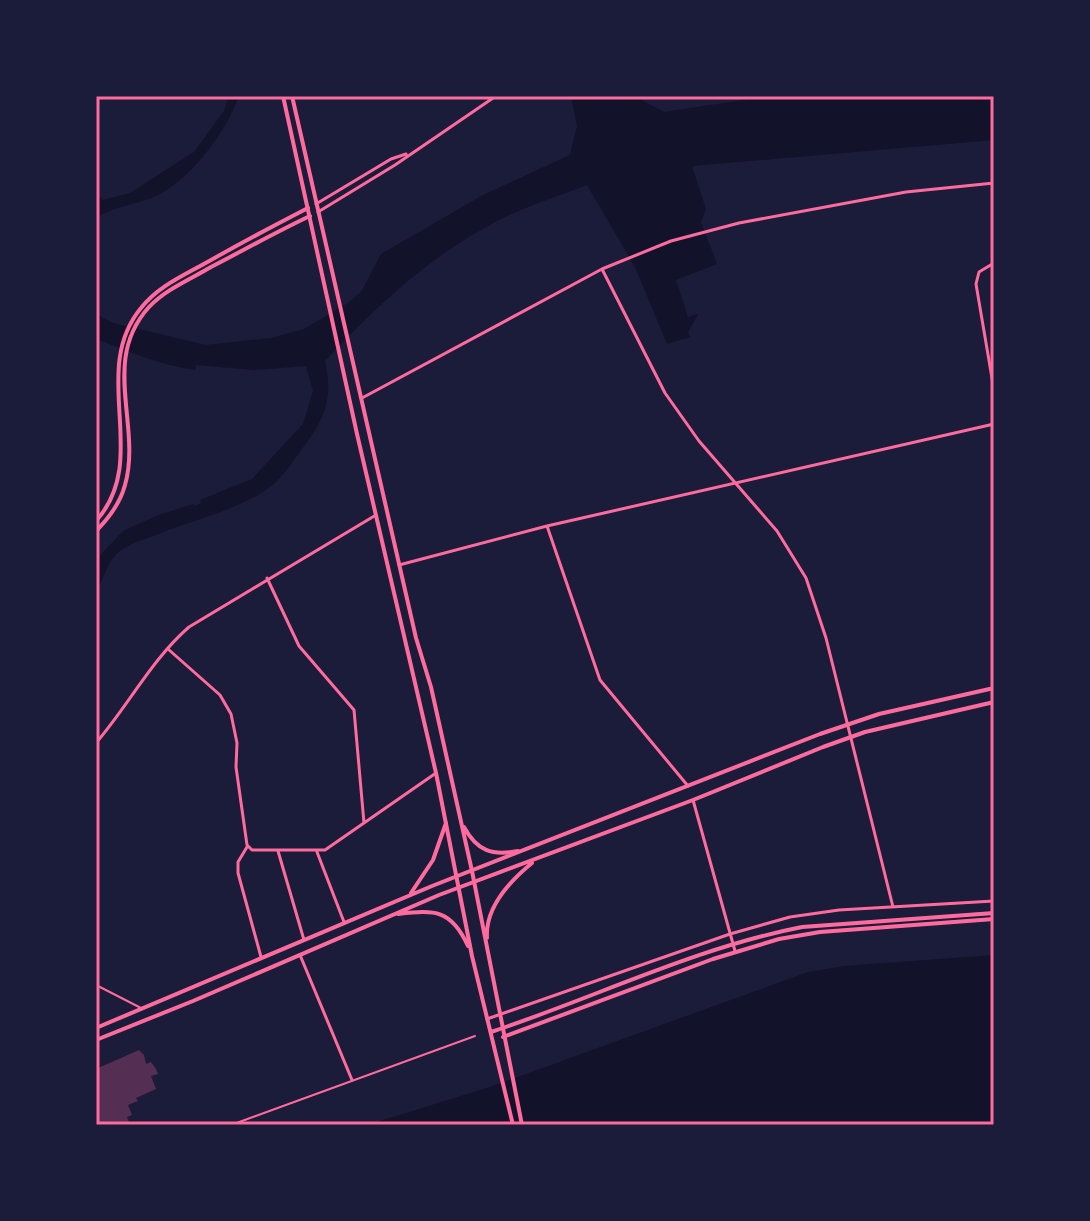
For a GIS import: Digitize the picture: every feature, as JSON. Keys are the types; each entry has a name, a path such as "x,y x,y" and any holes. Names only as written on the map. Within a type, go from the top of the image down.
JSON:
{"main road":[{"path":"283,96 447,821 472,956 513,1125"},
{"path":"292,96 416,638 431,687 472,871 522,1125"},
{"path":"96,521 112,497 121,464 116,377 119,353 135,315 147,300 169,283 316,204"},
{"path":"96,531 116,506 127,474 123,378 126,356 141,318 156,300 180,284 318,212"},
{"path":"96,1028 402,898 847,724 994,688"},
{"path":"96,1040 459,887 851,737 994,702"},
{"path":"460,820 473,842 486,851 501,854 533,848"},
{"path":"402,898 417,886 427,872 447,821"},
{"path":"488,953 487,930 499,899 510,883 536,860"},
{"path":"390,915 441,914 457,926 472,956"},
{"path":"491,1032 733,944 802,927 994,916"},
{"path":"503,1037 735,952 779,939 820,932 994,916"}],"street":[{"path":"318,212 395,165 496,96"},
{"path":"316,204 391,159 410,153"},
{"path":"362,398 602,269 671,241 739,223 906,192 994,183"},
{"path":"994,263 979,272 976,284 994,390"},
{"path":"602,269 665,393 699,441 777,531 806,578 817,605 893,907"},
{"path":"399,565 547,526 994,424"},
{"path":"96,743 182,633 202,617 376,515"},
{"path":"547,526 600,680 689,787"},
{"path":"267,578 299,646 354,710 364,824"},
{"path":"168,649 220,695 231,714 247,847 238,862 238,873 261,959"},
{"path":"247,847 256,851 317,852 328,848 436,773"},
{"path":"693,800 735,952"},
{"path":"278,851 304,940"},
{"path":"317,852 344,922"},
{"path":"487,1020 730,934 805,914 994,901"},
{"path":"300,955 352,1080"},
{"path":"96,985 141,1008"},
{"path":"231,1125 475,1036"}],"shaded area":[{"path":"229,96 239,96 225,124 206,153 182,178 156,196 96,217 96,198 101,197 102,200 130,193 194,152 224,111"},
{"path":"571,96 634,96 664,112 770,96 994,96 994,140 692,166 706,209 701,222 717,264 676,280 688,317 698,314 688,332 690,337 667,344 635,267 587,185 501,219 452,248 407,282 325,361 328,396 322,416 304,446 275,482 239,505 121,550 112,559 96,591 96,560 123,531 156,516 193,504 195,506 201,503 200,500 252,479 303,424 313,391 306,366 254,370 196,365 195,370 144,357 96,339 96,314 113,323 206,345 271,338 304,329 361,292 381,254 483,195 570,155 577,126"},
{"path":"994,955 994,1125 367,1125 490,1087 808,972 844,966"}],"building":[{"path":"139,1050 146,1064 151,1062 156,1069 158,1074 151,1076 156,1089 128,1105 132,1115 127,1117 130,1125 96,1125 96,1069"}]}
